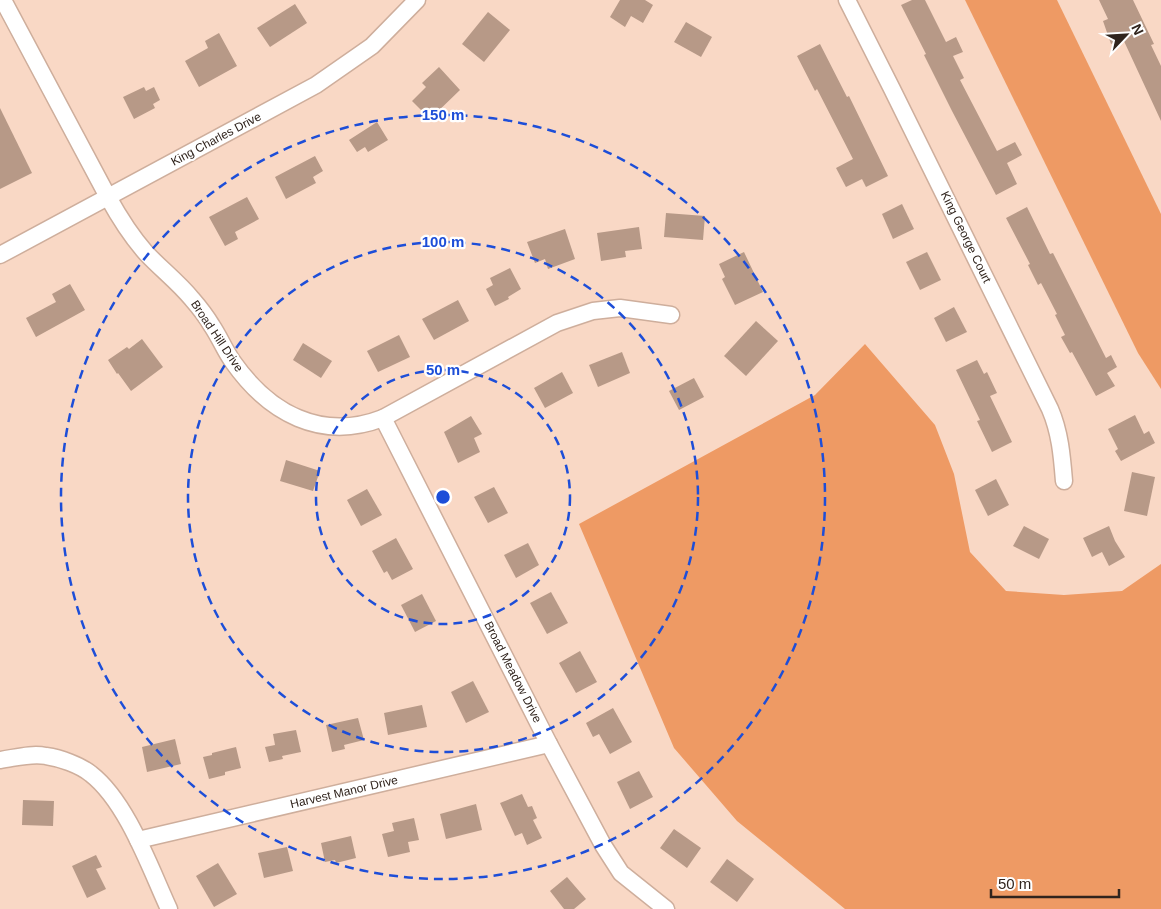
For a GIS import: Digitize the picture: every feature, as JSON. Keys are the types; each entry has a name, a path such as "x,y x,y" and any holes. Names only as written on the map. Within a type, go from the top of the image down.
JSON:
{"street":[{"name":"Broad Hill Drive","path":"3,0 123,223 146,253 184,288 212,326 232,361 251,385 291,415 314,424 339,428 369,423 383,418 557,323 593,311 620,308 671,315"},
{"name":"King Charles Drive","path":"0,254 316,85 372,46 417,0"},
{"name":"King George Court","path":"847,0 1050,409 1059,435 1064,481"},
{"name":"Broad Meadow Drive","path":"383,418 549,744 603,845 622,873 666,909"},
{"name":"Harvest Manor Drive","path":"138,840 549,744"},
{"path":"0,760 25,756 45,756 79,766 92,774 114,798 138,840 169,909"}],"shaded area":[{"path":"965,0 1057,0 1161,214 1161,389 1138,353"},
{"path":"865,344 935,425 954,474 970,552 1006,591 1064,595 1122,591 1161,564 1161,909 845,909 737,821 674,748 579,524 815,395"}],"building":[{"path":"620,0 645,0 653,5 643,23 631,16 625,27 610,17"},
{"path":"912,0 925,0 946,42 956,37 963,52 953,56 964,78 960,80 997,151 1015,142 1022,155 1007,163 1017,184 996,195 924,55 926,54 901,5"},
{"path":"1099,0 1133,0 1154,44 1151,45 1161,66 1161,121 1123,39 1111,44 1103,21 1108,19"},
{"path":"295,4 307,23 270,47 257,28"},
{"path":"488,12 510,30 484,62 462,44"},
{"path":"686,22 712,37 701,57 674,42"},
{"path":"219,33 237,66 199,87 185,61 208,48 205,41"},
{"path":"820,44 847,97 849,96 888,176 866,187 862,179 846,187 836,168 853,159 817,89 815,91 797,56"},
{"path":"439,67 460,90 430,119 412,101 426,87 422,83"},
{"path":"144,87 146,91 154,87 160,100 153,104 155,108 134,119 123,97"},
{"path":"0,108 32,173 0,189"},
{"path":"377,122 388,140 368,152 365,147 357,152 349,140"},
{"path":"315,156 323,171 313,177 316,183 286,199 275,177"},
{"path":"247,197 259,219 235,232 238,239 225,246 209,217"},
{"path":"902,204 914,229 893,239 882,214"},
{"path":"1027,207 1050,254 1053,253 1106,358 1111,355 1117,367 1107,373 1115,386 1096,396 1072,352 1070,353 1061,337 1065,335 1055,315 1057,314 1041,283 1038,285 1028,265 1030,264 1006,218"},
{"path":"666,213 705,216 703,240 664,237"},
{"path":"639,227 642,249 625,251 626,257 601,261 597,233"},
{"path":"565,229 575,259 548,269 545,259 535,263 527,242"},
{"path":"744,252 763,292 735,305 722,279 725,277 719,264"},
{"path":"927,252 941,280 920,290 906,262"},
{"path":"510,268 521,289 508,297 509,299 495,306 486,289 493,285 490,278"},
{"path":"70,284 85,310 36,337 26,318 56,302 52,294"},
{"path":"458,300 469,321 434,340 422,319"},
{"path":"954,307 967,332 946,342 934,318"},
{"path":"756,321 778,341 746,376 724,356"},
{"path":"399,335 410,357 378,372 367,351"},
{"path":"142,339 163,367 131,391 108,360 127,347 129,349"},
{"path":"303,343 332,361 321,378 293,360"},
{"path":"622,352 630,373 598,387 589,365"},
{"path":"977,360 984,374 987,372 997,393 990,396 1012,442 992,452 977,421 980,420 956,370"},
{"path":"562,372 573,393 545,408 534,388"},
{"path":"694,378 704,397 679,410 669,391"},
{"path":"1135,415 1144,434 1149,431 1155,443 1121,461 1115,451 1118,449 1108,429"},
{"path":"471,416 482,434 474,438 480,452 458,463 444,432"},
{"path":"286,460 320,471 313,491 280,481"},
{"path":"1132,472 1155,477 1147,516 1124,511"},
{"path":"996,479 1009,505 988,516 975,490"},
{"path":"494,487 508,513 488,523 474,497"},
{"path":"367,489 382,515 361,526 347,500"},
{"path":"1024,526 1049,539 1039,559 1013,546"},
{"path":"1109,526 1115,541 1125,557 1109,566 1102,552 1092,557 1083,538"},
{"path":"396,538 413,569 392,580 387,571 384,573 372,551"},
{"path":"528,543 539,565 516,578 504,555"},
{"path":"551,592 568,623 547,634 530,603"},
{"path":"422,594 436,621 415,632 401,605"},
{"path":"580,651 597,682 576,693 559,663"},
{"path":"473,681 489,712 466,723 451,692"},
{"path":"422,705 427,727 388,735 384,713"},
{"path":"613,708 632,742 610,754 599,734 593,737 586,723"},
{"path":"358,718 364,740 344,745 345,749 332,752 326,725"},
{"path":"296,730 301,752 282,756 283,759 269,762 265,747 275,745 273,734"},
{"path":"175,739 181,764 147,772 142,747"},
{"path":"236,747 241,768 209,779 203,757"},
{"path":"639,771 653,797 630,809 617,782"},
{"path":"522,794 528,807 532,806 537,818 533,820 542,838 527,845 522,833 515,836 500,803"},
{"path":"23,800 54,801 53,826 22,825"},
{"path":"476,804 482,830 446,839 440,814"},
{"path":"414,818 419,840 408,842 410,852 388,857 382,834 394,831 392,823"},
{"path":"674,829 701,848 687,868 660,848"},
{"path":"351,836 356,858 336,863 335,860 325,862 321,843"},
{"path":"287,847 293,871 264,878 258,853"},
{"path":"96,855 102,867 96,869 106,889 87,898 72,866"},
{"path":"727,859 754,879 737,902 710,882"},
{"path":"218,863 237,894 214,907 196,876"},
{"path":"567,877 586,899 574,909 564,909 550,891"}]}
